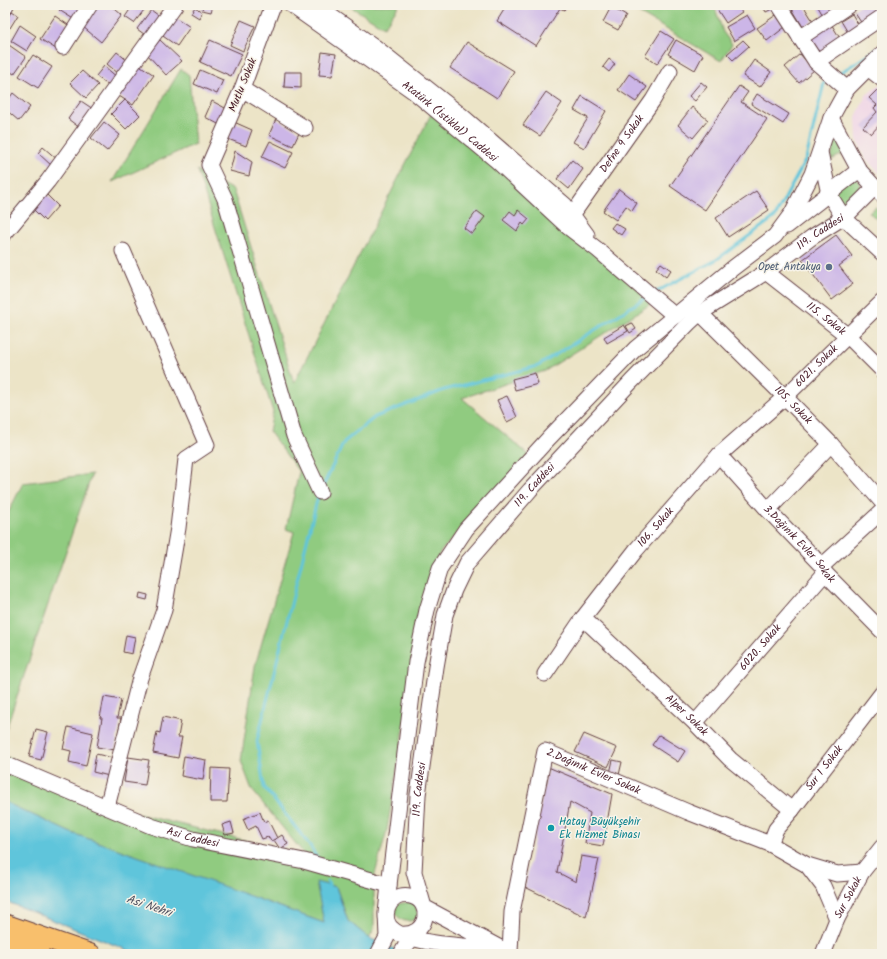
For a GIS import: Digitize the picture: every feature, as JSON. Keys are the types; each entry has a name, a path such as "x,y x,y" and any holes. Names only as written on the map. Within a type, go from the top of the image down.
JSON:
{"main road":[{"path":"5,924 91,954"},
{"path":"5,941 40,954"}],"street":[{"path":"63,47 90,5"},
{"path":"5,233 48,181 175,5"},
{"name":"Mutlu Sokak","path":"273,5 242,89 209,165 225,199 294,436 320,492"},
{"name":"Atatürk (İstiklal) Caddesi","path":"291,5 413,91 497,161 568,227 598,250 675,316"},
{"name":"Atatürk (İstiklal) Caddesi","path":"315,5 375,47 462,116 565,205 598,250"},
{"path":"779,5 800,38 821,66 843,86"},
{"path":"800,38 849,5"},
{"path":"821,66 882,17"},
{"name":"119. Caddesi","path":"776,236 792,213 812,174 843,86 868,68 882,54"},
{"path":"868,68 882,79"},
{"name":"Defne 9 Sokak","path":"572,215 653,100 670,71"},
{"path":"242,89 305,128"},
{"path":"831,118 859,170 879,191"},
{"path":"820,151 829,194 843,217 882,254"},
{"name":"119. Caddesi","path":"401,942 386,913 416,662 427,610 440,568 466,529 549,438 636,348 733,268 859,170"},
{"name":"119. Caddesi","path":"424,907 414,872 418,795 445,614 454,590 467,563 630,382 700,313 766,272 812,237 847,215 879,191"},
{"path":"107,807 140,678 164,610 178,528 186,459 207,445 123,251"},
{"name":"115. Sokak","path":"766,272 848,336 882,370"},
{"name":"6021. Sokak","path":"785,397 882,302"},
{"name":"105. Sokak","path":"700,313 831,444 882,502"},
{"name":"106. Sokak","path":"545,674 583,618 636,550 719,455 785,397"},
{"path":"768,510 831,444"},
{"name":"3.Dağınık Evler Sokak","path":"719,455 768,510 882,632"},
{"name":"6020. Sokak","path":"695,723 824,569 882,511"},
{"name":"Alper Sokak","path":"583,618 695,723 730,759 792,810"},
{"name":"Sur 1 Sokak","path":"770,844 776,829 882,694"},
{"name":"2.Dağınık Evler Sokak","path":"511,952 512,912 545,751 688,812 770,844 807,865 837,874 862,872"},
{"name":"Asi Caddesi","path":"5,764 151,826 193,839 304,861 389,885"},
{"name":"Sur Sokak","path":"823,954 837,919 862,872 882,847"},
{"name":"2.Dağınık Evler Sokak","path":"807,865 823,886 837,919"},
{"path":"378,954 401,942 422,926 425,920 424,907 415,897 402,895 396,897 387,907 386,913"},
{"path":"424,907 511,952"},
{"path":"401,942 435,942 511,952"}],"shaded area":[{"path":"882,83 882,176 864,157 857,139 856,117 866,95"}],"green space":[{"path":"348,5 399,5 384,27"},
{"path":"625,5 714,5 723,32 732,44 721,61"},
{"path":"181,69 189,75 195,144 112,182"},
{"path":"434,108 654,302 545,371 462,398 529,455 441,551 430,572 387,830 374,878 374,929 369,938 348,921 336,887 317,883 324,923 69,832 5,802 5,756 130,812 305,855 252,790 241,761 255,666 294,532 286,529 299,472 269,431 273,412 197,170 233,190 294,383"},
{"path":"836,133 849,155 841,155 831,160"},
{"path":"842,172 850,173 858,180 860,192 850,203 839,203 832,177"},
{"path":"876,207 882,213 882,225 869,212"},
{"path":"92,474 5,732 5,519 23,483"},
{"path":"415,901 418,916 414,919 410,921 402,920 396,914 397,904"},
{"path":"424,946 490,954 415,954"}],"water":[{"name":"Asi Nehri","path":"5,802 69,832 324,923 316,882 336,887 348,921 369,938 406,954 137,954 5,901"}],"building":[{"path":"62,5 84,5 75,20 59,10"},
{"path":"99,5 110,5 122,15 101,42 82,26"},
{"path":"133,5 147,6 134,23 125,17"},
{"path":"203,5 213,5 211,12 202,10"},
{"path":"507,5 567,5 564,10 560,8 536,46 497,21"},
{"path":"738,5 742,12 726,23 715,6"},
{"path":"762,5 772,5 774,8 766,12"},
{"path":"794,5 803,5 813,21 803,27 791,7"},
{"path":"817,5 831,5 835,13 825,19"},
{"path":"861,5 875,5 882,15 864,27 853,10"},
{"path":"195,7 202,12 199,18 191,13"},
{"path":"611,7 626,16 618,30 603,22"},
{"path":"151,10 162,18 148,37 137,29"},
{"path":"12,11 18,15 10,28 5,25 5,21"},
{"path":"852,14 861,29 850,36 841,21"},
{"path":"172,15 190,27 177,46 160,34"},
{"path":"747,15 755,28 734,41 726,27"},
{"path":"776,15 785,27 767,41 757,28"},
{"path":"55,16 71,27 56,49 40,39"},
{"path":"241,20 255,26 243,51 230,45"},
{"path":"830,22 841,40 819,54 808,35"},
{"path":"20,25 36,36 27,51 11,41"},
{"path":"661,31 674,39 657,64 645,56"},
{"path":"160,40 182,61 166,75 147,54"},
{"path":"210,40 242,54 231,76 200,62"},
{"path":"676,40 703,55 695,70 668,54"},
{"path":"743,40 749,46 733,60 727,54"},
{"path":"467,42 514,71 497,98 450,68"},
{"path":"6,43 26,57 14,74 5,68"},
{"path":"117,52 129,62 119,74 107,64"},
{"path":"322,52 336,54 332,76 319,75"},
{"path":"800,54 814,70 799,83 785,67"},
{"path":"33,55 52,67 38,88 19,76"},
{"path":"609,59 615,64 609,72 603,67"},
{"path":"754,60 771,72 760,87 743,76"},
{"path":"138,64 154,75 133,105 116,94"},
{"path":"104,66 118,78 110,87 96,76"},
{"path":"200,70 223,80 217,94 194,84"},
{"path":"82,71 98,85 86,98 70,83"},
{"path":"285,72 301,72 301,88 284,87"},
{"path":"629,74 647,87 636,102 618,90"},
{"path":"701,82 707,87 695,101 689,96"},
{"path":"739,86 748,92 741,102 767,119 705,210 670,186"},
{"path":"880,87 882,89 882,122 871,134 863,127 877,112 874,108 877,105 869,98"},
{"path":"546,92 562,103 540,136 523,125"},
{"path":"13,93 30,107 19,121 5,109 5,104"},
{"path":"757,94 789,114 783,124 751,104"},
{"path":"582,96 606,111 584,148 573,142 588,118 574,110"},
{"path":"125,100 140,115 126,129 111,114"},
{"path":"81,101 93,109 80,128 68,119"},
{"path":"212,101 227,109 220,125 205,117"},
{"path":"692,107 708,120 693,138 678,125"},
{"path":"276,119 300,131 293,146 269,135"},
{"path":"104,122 120,135 107,151 91,138"},
{"path":"234,122 252,130 246,146 228,139"},
{"path":"270,141 293,152 285,168 262,157"},
{"path":"43,147 58,160 52,166 38,153"},
{"path":"235,151 252,162 249,176 230,171"},
{"path":"572,160 583,169 569,189 557,179"},
{"path":"619,189 637,203 632,211 626,206 616,220 603,211"},
{"path":"756,191 769,210 728,237 716,218"},
{"path":"45,193 58,206 45,221 32,208"},
{"path":"518,210 529,219 524,225 522,223 517,231 503,220 510,211 515,215"},
{"path":"477,211 485,217 472,234 464,228"},
{"path":"615,223 625,229 621,235 611,228"},
{"path":"836,235 852,256 839,266 853,284 832,300 802,260"},
{"path":"661,263 671,270 666,277 656,269"},
{"path":"632,323 636,329 630,333 626,326"},
{"path":"624,325 628,331 607,343 604,337"},
{"path":"535,373 538,384 515,390 512,379"},
{"path":"507,396 517,417 507,422 497,400"},
{"path":"140,593 148,595 147,600 139,598"},
{"path":"126,635 135,637 132,654 123,652"},
{"path":"104,697 121,700 117,718 121,718 115,750 97,747"},
{"path":"163,717 181,721 178,737 182,737 178,758 153,753 157,732 160,733"},
{"path":"68,727 93,733 86,766 69,762 71,751 63,749"},
{"path":"36,729 48,732 41,760 29,757"},
{"path":"584,734 617,748 608,767 575,752"},
{"path":"659,735 685,751 678,762 652,745"},
{"path":"96,754 118,759 113,777 93,772"},
{"path":"184,756 206,760 203,780 181,776"},
{"path":"128,757 149,760 145,785 124,782"},
{"path":"613,760 622,762 619,775 610,773"},
{"name":"Hatay Büyükşehir Ek Hizmet Binası","path":"548,767 612,794 603,846 585,843 590,813 570,802 557,872 576,882 581,856 599,859 586,917 525,887"},
{"path":"211,768 229,769 227,802 210,802"},
{"path":"260,812 264,822 268,820 277,838 271,841 268,837 262,839 256,826 248,830 243,819"},
{"path":"231,822 234,833 225,835 222,825"},
{"path":"282,835 288,844 280,849 274,840"}],"waterway":[{"path":"838,74 882,46"},
{"path":"656,292 716,260 775,217 806,159 824,83 830,79"},
{"path":"323,486 344,442 375,417 444,390 538,366 645,298"},
{"path":"317,859 311,847 264,787 257,741 318,496"},
{"path":"327,881 329,885"}],"place":[{"name":"Opet Antakya","path":"829,267"},
{"name":"Hatay Büyükşehir Ek Hizmet Binası","path":"551,828"}]}
